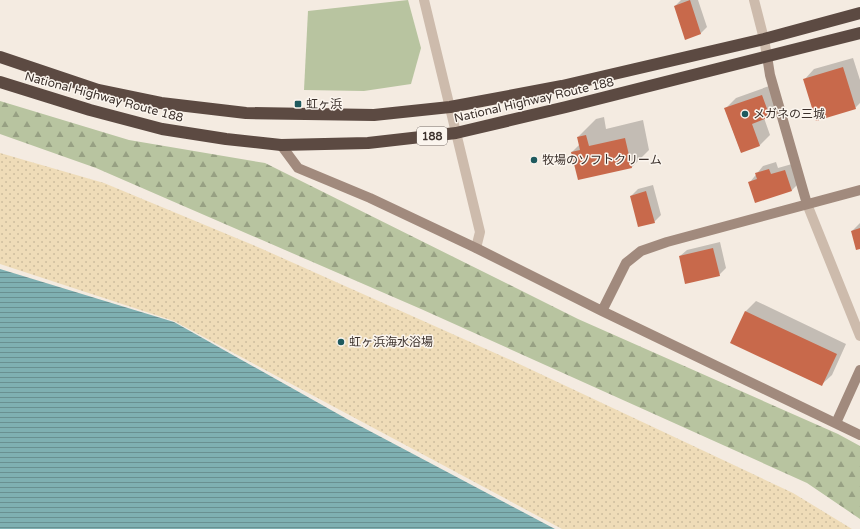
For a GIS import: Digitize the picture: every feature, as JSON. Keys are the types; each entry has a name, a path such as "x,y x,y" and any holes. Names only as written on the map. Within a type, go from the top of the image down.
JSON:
{"highway":[{"name":"National Highway Route 188","path":"0,57 98,90 161,103 246,113 374,115 450,107 562,86 764,39 860,13"},
{"name":"National Highway Route 188","path":"0,82 83,108 162,129 226,140 281,145 368,143 456,133 860,33"}],"street":[{"path":"424,0 480,232 476,248"},
{"path":"754,0 764,39 770,75 807,204 860,336"},
{"path":"281,145 298,168 370,198 476,248 602,311 860,435"},
{"path":"602,311 626,263 641,251 667,242 860,190"},
{"path":"836,423 860,370"}],"green space":[{"path":"408,0 421,48 411,84 364,91 304,90 308,11"},
{"path":"0,101 129,140 265,163 578,319 838,434 860,446 860,519 807,483 421,309 96,168 0,134"}],"sand":[{"name":"虹ヶ浜海水浴場","path":"0,153 104,183 260,248 515,362 793,493 852,529 562,529 174,321 0,264"}],"water":[{"path":"0,269 174,322 347,419 555,529 0,529"}],"building":[{"path":"690,0 701,34 685,40 674,6"},
{"path":"843,67 856,109 816,121 803,79"},
{"path":"762,95 770,117 752,124 760,146 741,153 724,108"},
{"path":"586,135 589,146 625,138 632,168 578,180 571,152 580,150 577,137"},
{"path":"769,169 771,174 785,170 792,191 755,203 748,182 757,179 755,173"},
{"path":"646,191 655,223 638,227 630,196"},
{"path":"860,228 860,249 856,250 851,231"},
{"path":"713,248 720,276 685,284 679,256"},
{"path":"745,311 837,354 822,386 730,343"}],"place":[{"name":"虹ヶ浜","path":"298,104"},
{"name":"メガネの三城","path":"745,114"},
{"name":"牧場のソフトクリーム","path":"534,160"},
{"name":"虹ヶ浜海水浴場","path":"341,342"}]}
